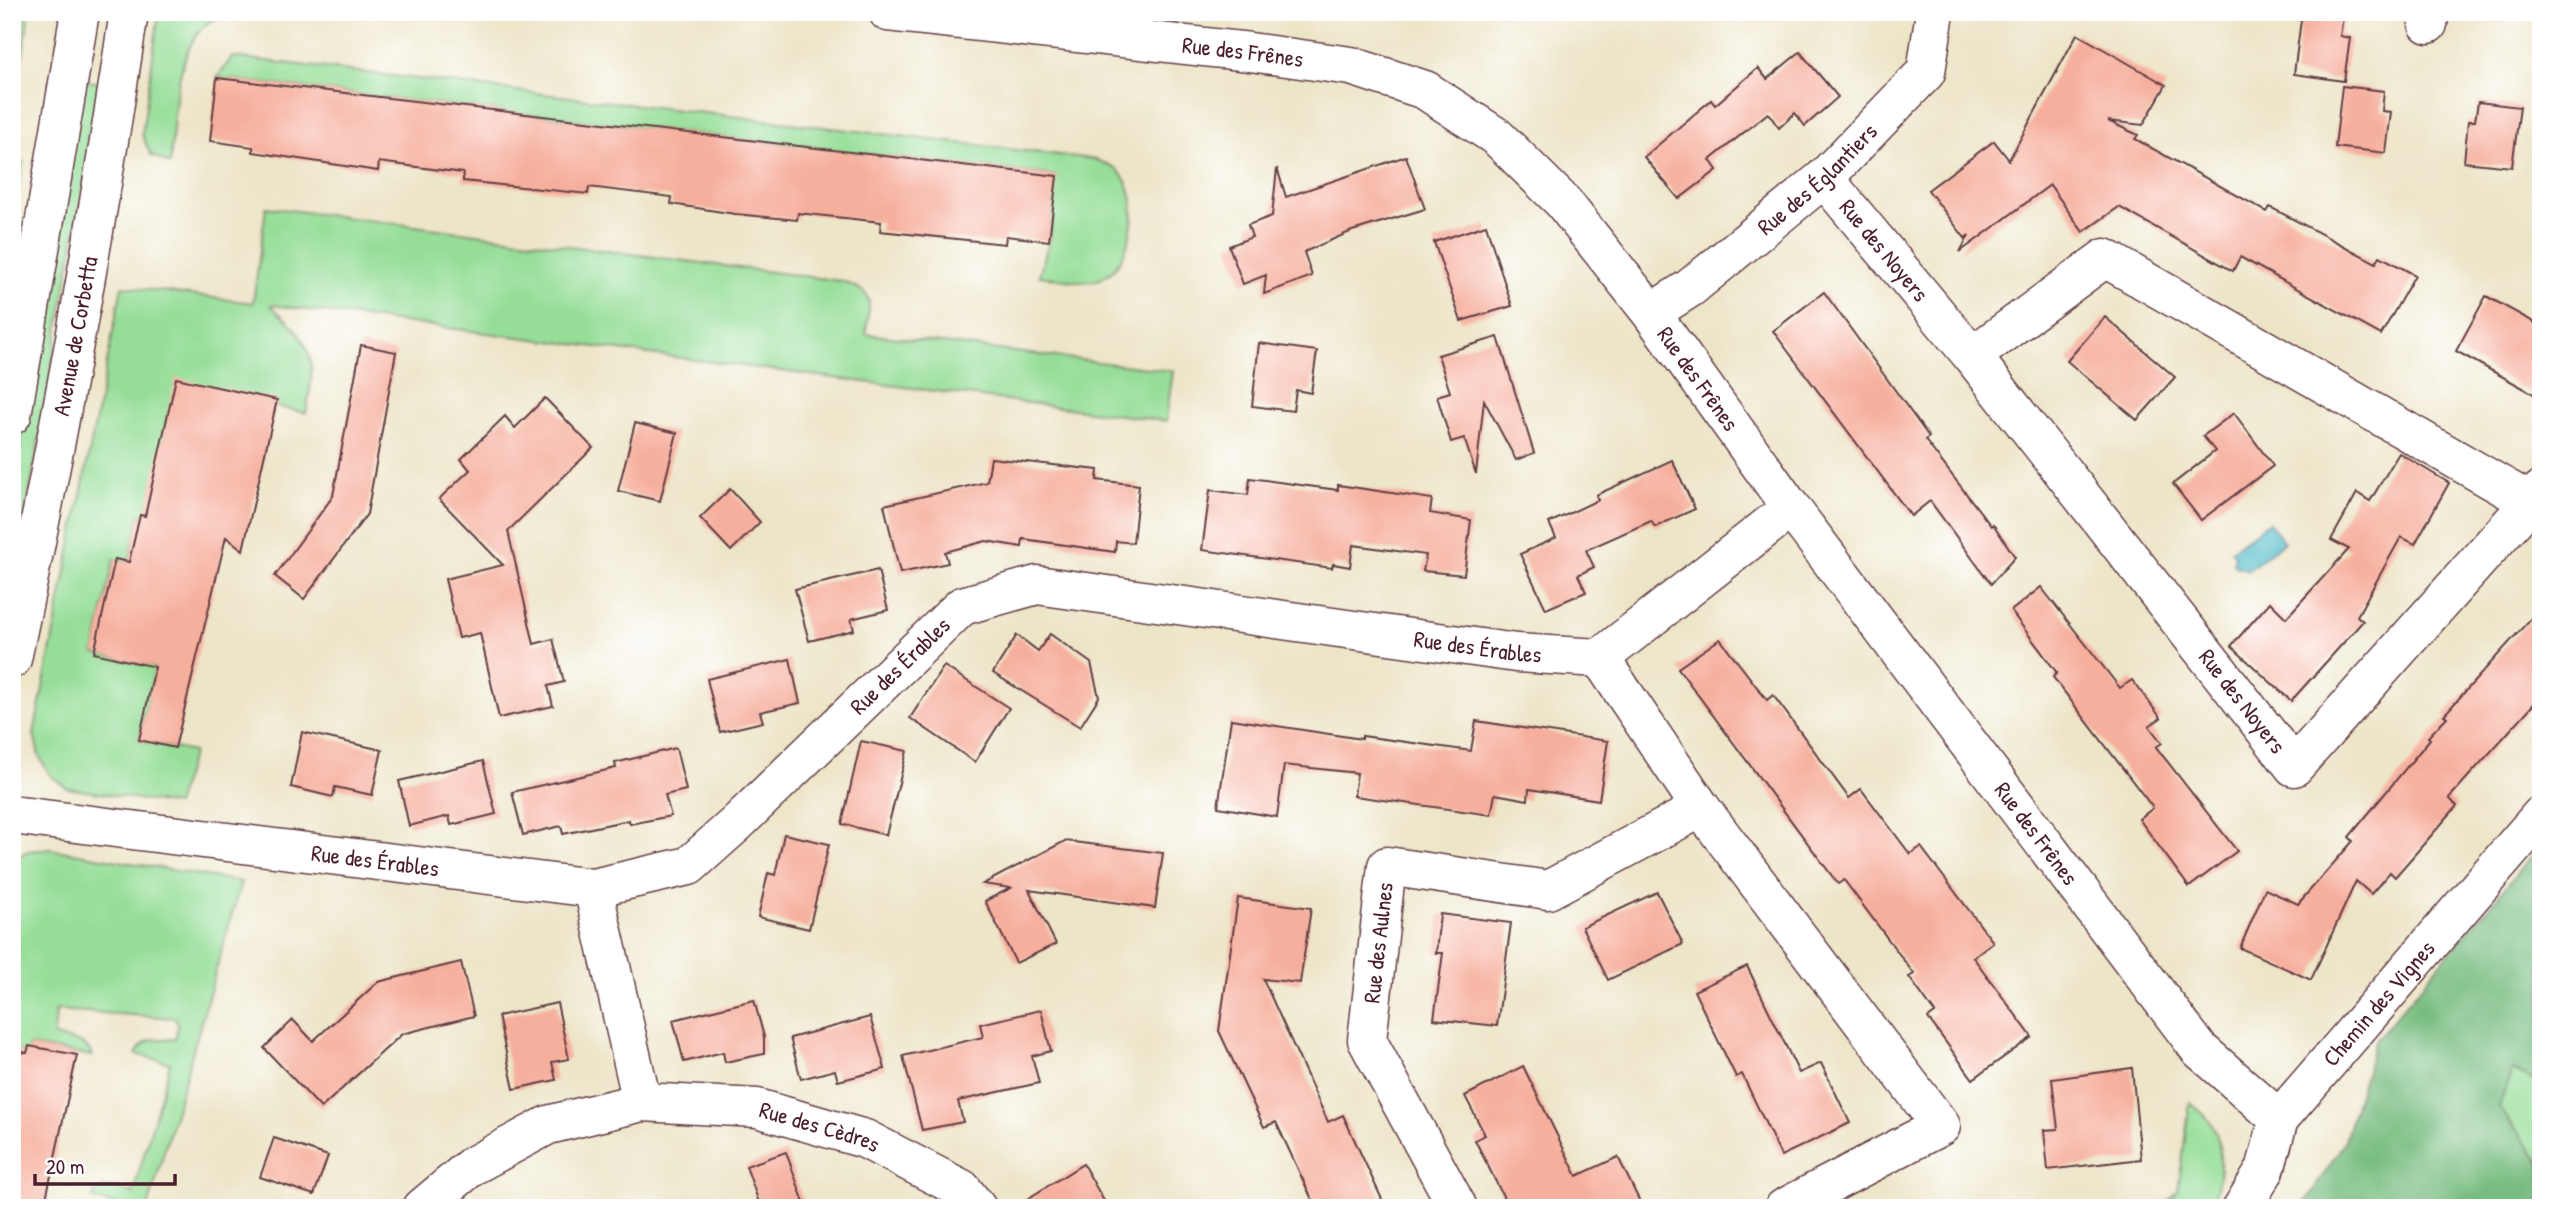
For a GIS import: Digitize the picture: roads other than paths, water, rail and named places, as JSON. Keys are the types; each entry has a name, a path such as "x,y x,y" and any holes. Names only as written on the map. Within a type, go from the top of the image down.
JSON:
{"street":[{"name":"Avenue de Corbetta","path":"12,415 80,12"},
{"name":"Avenue de Corbetta","path":"12,659 45,500 116,102 129,12"},
{"name":"Rue des Frênes","path":"888,12 1250,52 1338,65 1424,90 1497,137 1563,202 1651,313 1791,508 2199,1049 2279,1119"},
{"name":"Rue des Églantiers","path":"1651,313 1690,288 1824,178 1926,72 1935,12"},
{"name":"Rue des Noyers","path":"1824,178 1972,355 2294,767 2535,496 2105,258 1972,355"},
{"path":"1784,1208 1941,1126 1701,808 1600,658 1791,508"},
{"name":"Rue des Érables","path":"12,815 593,888 689,866 746,815 962,606 1037,585 1516,653 1600,658"},
{"name":"Rue des Aulnes","path":"1458,1208 1367,1040 1387,866 1548,890 1701,808"},
{"name":"Chemin des Vignes","path":"2242,1208 2264,1170 2279,1119 2541,815"},
{"path":"593,888 642,1102"},
{"name":"Rue des Cèdres","path":"422,1208 472,1166 548,1125 642,1102 757,1108 865,1139 962,1189 976,1208"}],"water":[{"path":"2269,522 2284,542 2247,571 2233,564 2235,555 2231,550"}]}
